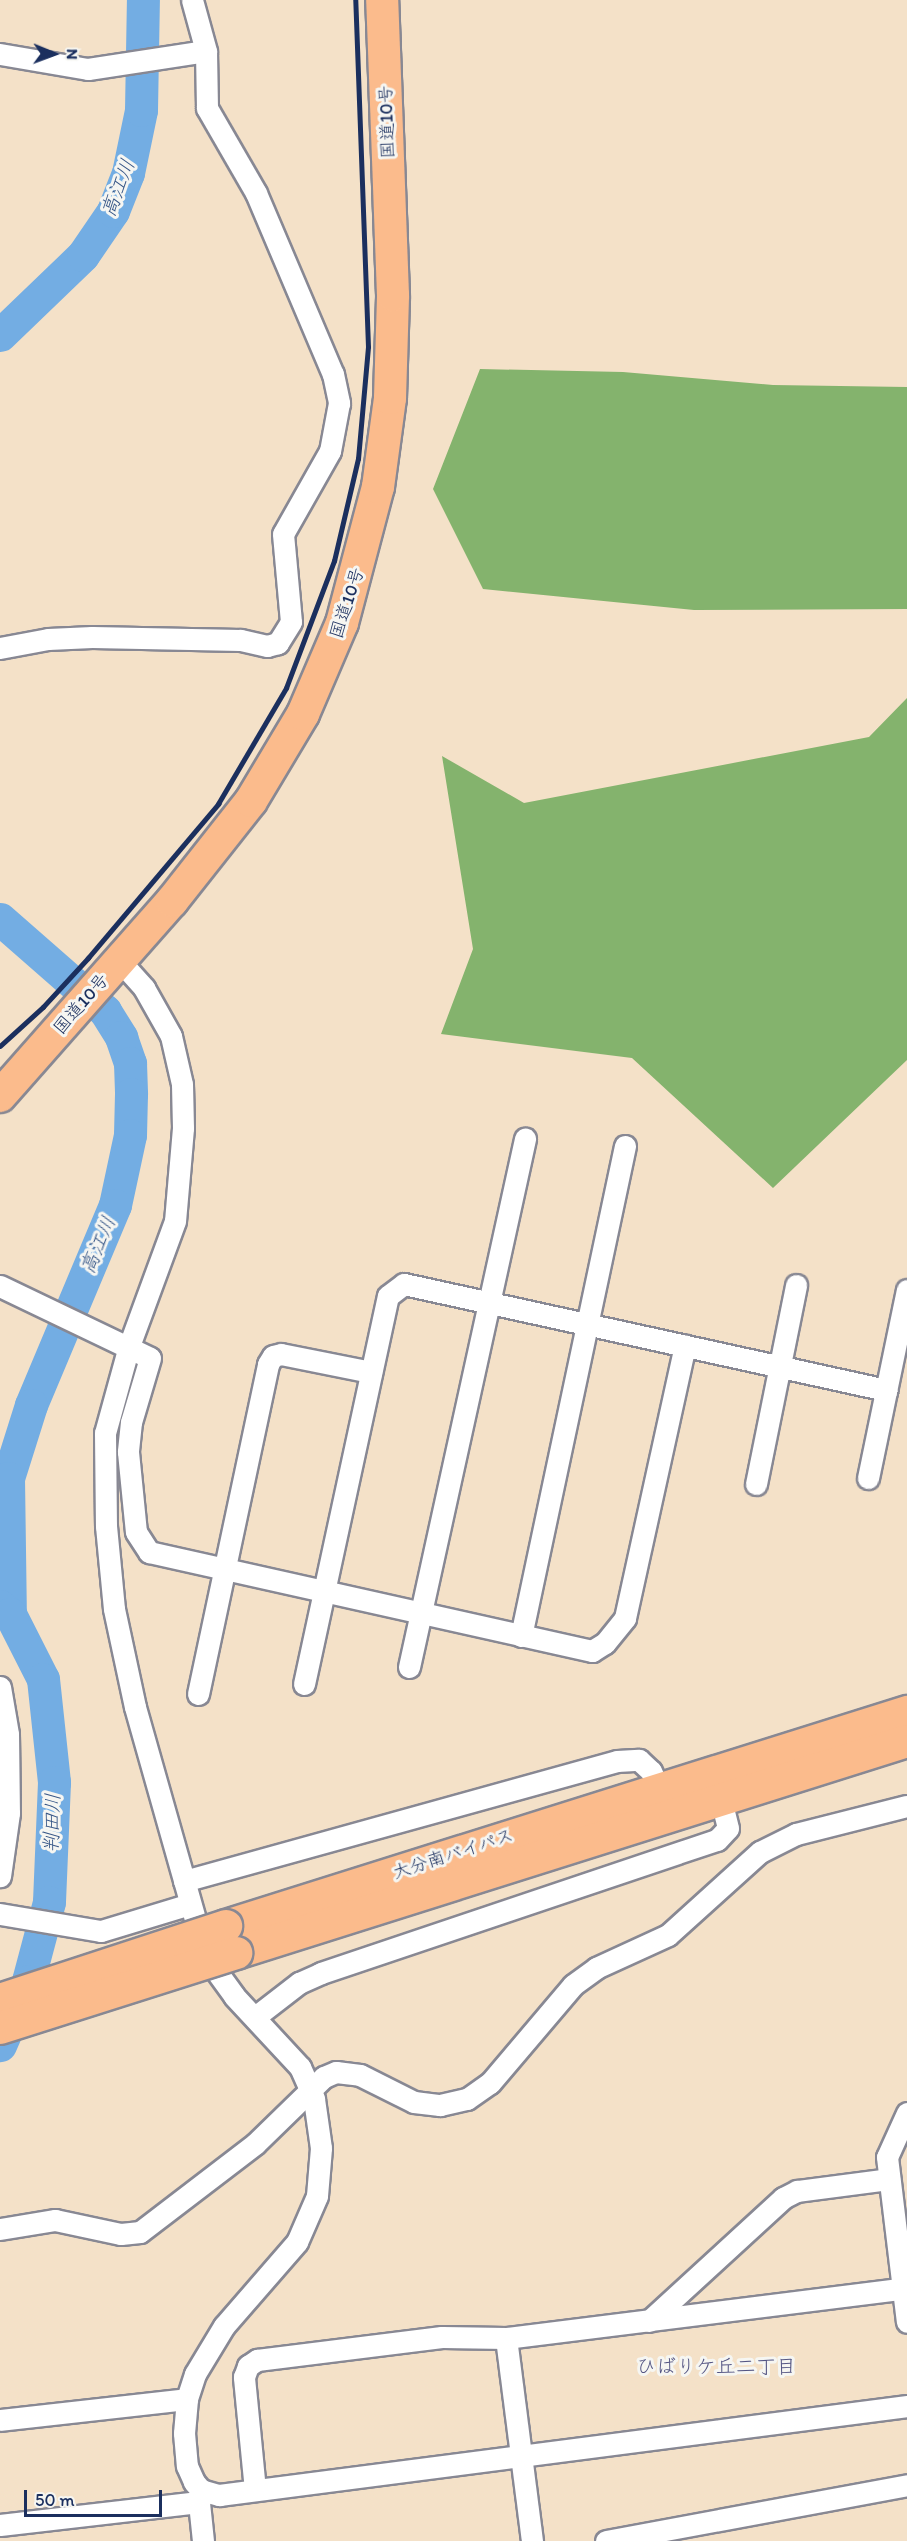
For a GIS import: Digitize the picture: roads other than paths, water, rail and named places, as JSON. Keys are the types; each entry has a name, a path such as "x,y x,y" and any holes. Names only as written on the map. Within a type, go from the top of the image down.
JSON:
{"highway":[{"name":"国道10号","path":"0,1096 227,833 270,772 329,657 354,585 383,457 394,329 382,0"},
{"name":"大分南バイパス","path":"0,2028 231,1940 658,1789 907,1712"},
{"name":"大分南バイパス","path":"0,2000 231,1940 721,1799 907,1741"}],"street":[{"path":"0,648 48,639 92,637 240,640 267,646 278,643 289,629 283,534 334,440 339,403 337,385 256,193 207,108 206,51 192,0"},
{"path":"0,54 88,69 206,51"},
{"path":"111,970 153,1001 171,1036 182,1094 178,1206 120,1342 105,1433 104,1489 110,1578 128,1680 190,1904 214,1968 300,2067 311,2088 321,2167 311,2214 282,2264 217,2336 195,2373 187,2399 187,2466 202,2497 203,2541"},
{"path":"409,1667 525,1139"},
{"path":"520,1636 625,1146"},
{"path":"304,1684 388,1296 404,1284 886,1390"},
{"path":"756,1484 796,1285"},
{"path":"0,1286 147,1354 150,1360 129,1437 129,1485 138,1537 144,1548 156,1555 224,1571 592,1651 605,1643 625,1618 685,1346"},
{"path":"868,1478 907,1290"},
{"path":"198,1694 273,1356 281,1354 371,1372"},
{"path":"0,1687 8,1734 9,1813 0,1876"},
{"path":"184,1881 617,1761 639,1760 651,1771 658,1789"},
{"path":"255,2017 298,1983 321,1973 717,1840 728,1828 721,1799"},
{"path":"0,2229 55,2220 121,2234 140,2232 255,2144 324,2077 350,2072 414,2102 440,2105 467,2099 499,2074 550,2007 573,1984 596,1968 668,1935 760,1852 796,1834 907,1806"},
{"path":"0,1914 88,1929 114,1929 190,1904"},
{"path":"907,2113 890,2145 889,2179 905,2288 907,2322"},
{"path":"649,2321 783,2198 797,2191 889,2179"},
{"path":"255,2490 244,2377 252,2362 442,2337 506,2338 905,2288"},
{"path":"506,2338 532,2541"},
{"path":"0,2420 187,2399"},
{"path":"0,2525 907,2406"},
{"path":"606,2541 907,2485"}],"waterway":[{"name":"高江川","path":"0,335 83,255 113,211 128,173 141,110 143,0"},
{"name":"高江川","path":"0,919 105,1011 121,1037 130,1063 131,1094 130,1135 115,1205 31,1405 8,1478 10,1614"},
{"name":"判田川","path":"0,1606 10,1614 43,1679 54,1782 49,1902 28,1981 0,2045"}],"railway":[{"path":"0,1046 43,1007 88,958 218,804 286,688 334,561 358,459 368,347 355,0"}],"district":[{"name":"ひばりケ丘二丁目","path":"716,2366"}]}
